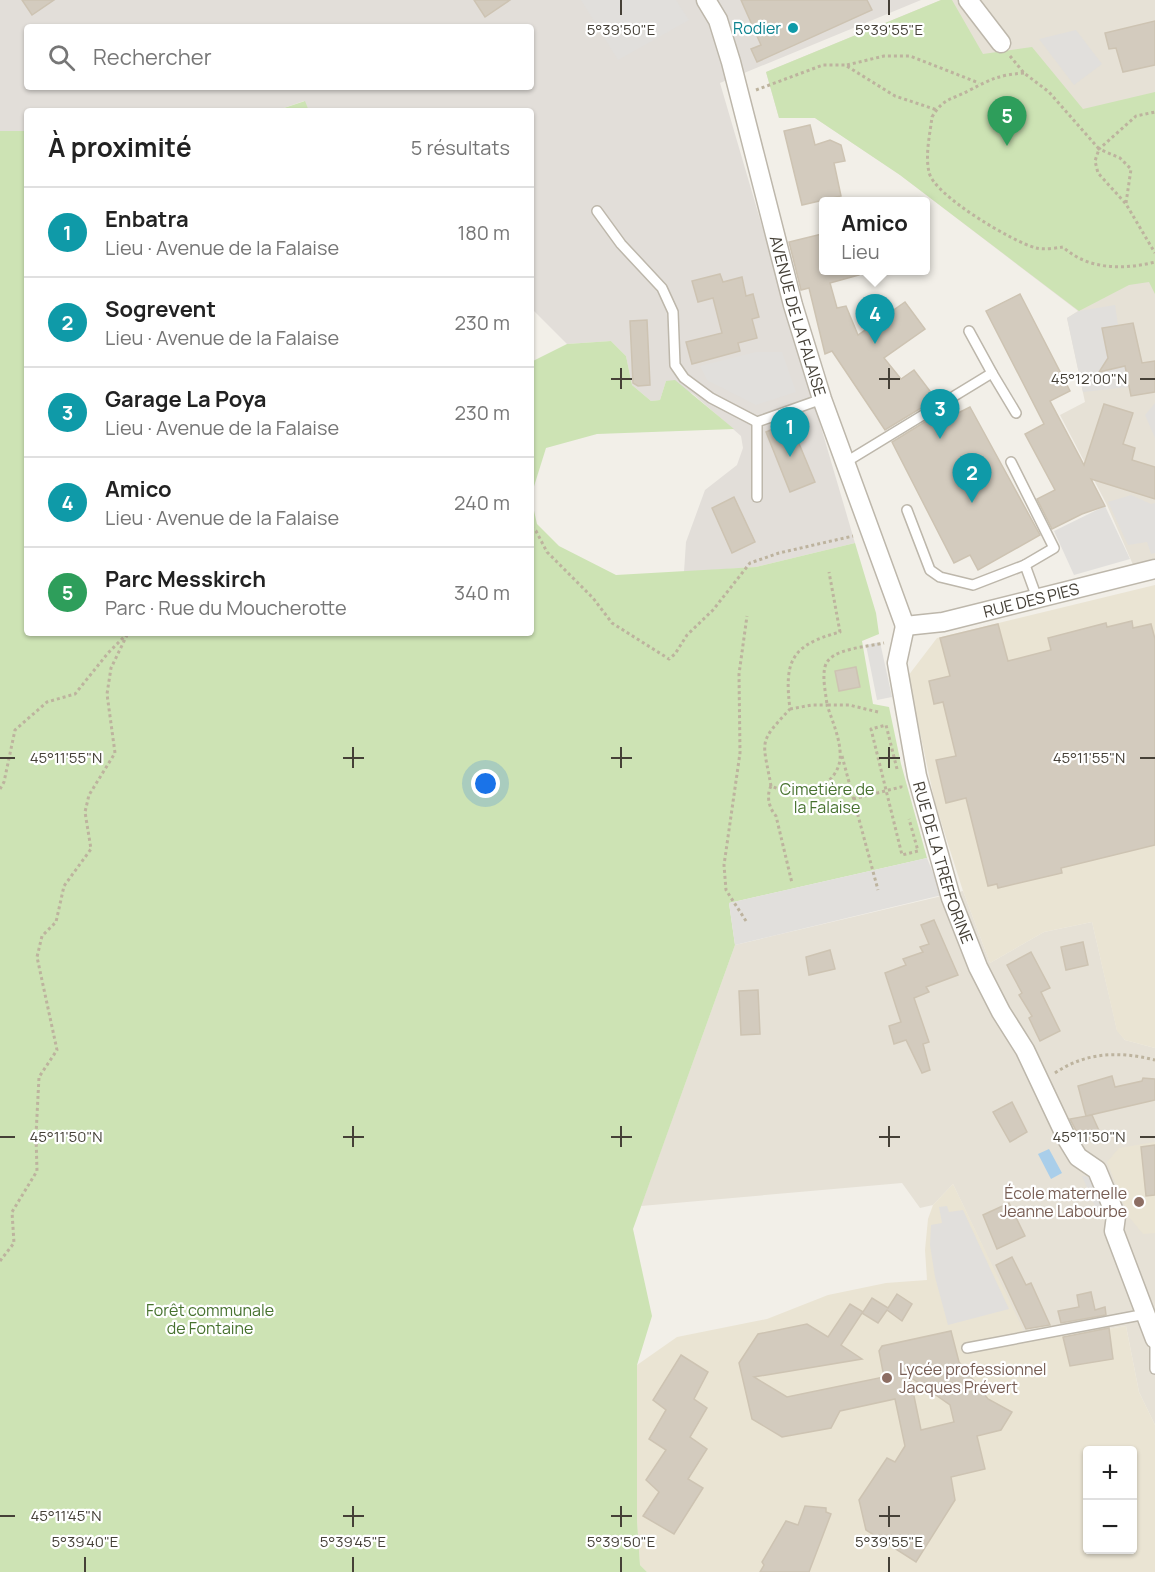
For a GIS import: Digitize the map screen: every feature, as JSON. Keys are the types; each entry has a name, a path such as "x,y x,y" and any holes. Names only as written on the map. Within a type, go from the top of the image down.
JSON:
{"street":[{"name":"AVENUE DE LA FALAISE","path":"706,0 718,20 731,62 793,305 822,399 905,626"},
{"path":"968,0 1001,43"},
{"name":"RUE DES PIES","path":"905,626 943,622 1155,569"},
{"name":"RUE DE LA TREFFORINE","path":"905,626 897,663 917,776 951,898 978,967 1041,1082 1078,1157 1097,1170 1116,1216 1114,1231 1155,1339"}],"lane":[{"path":"597,211 621,244 662,288 673,312 675,365 684,378 711,398 756,422 822,399"},
{"path":"969,331 1016,414"},
{"path":"846,462 992,373"},
{"path":"756,422 758,497"},
{"path":"907,510 930,570 940,577 972,585 1025,565 1054,548 1011,462"},
{"path":"1025,565 1037,598"},
{"path":"967,1348 1146,1314"},
{"path":"1155,1339 1155,1369"}],"path":[{"path":"1001,43 1024,73 1049,92 1099,149 1120,159 1131,169 1126,204"},
{"path":"748,93 783,82 823,65 845,65 884,56 910,56 980,83"},
{"path":"845,65 895,96 937,110"},
{"path":"1024,73 997,75 971,90 943,101 932,117 929,174 938,188 1008,237 1037,248 1063,248 1074,258 1091,265 1120,267 1155,262"},
{"path":"1155,112 1136,116 1099,149 1095,162 1098,173 1126,204 1155,254"},
{"path":"534,529 547,552 593,598 612,623 669,659 687,635 713,610 750,563 779,553 870,532"},
{"path":"790,709 786,679 789,666 802,649 815,639 840,632 829,572"},
{"path":"746,921 726,890 724,865 741,753 739,683 747,616"},
{"path":"0,789 15,730 47,702 75,694 125,636"},
{"path":"0,1261 14,1243 12,1212 37,1171 39,1077 57,1050 37,957 42,936 56,922 64,886 91,849 85,812 89,795 115,753 107,694 111,668 127,636"},
{"path":"878,890 827,705 824,669 827,660 835,654 885,643"},
{"path":"792,883 776,816 771,810 768,792 771,786 764,748 765,735 790,709 812,705 849,705 878,712"},
{"path":"904,798 886,725 871,729 902,855 918,851 907,808"},
{"path":"771,786 797,793 814,789 830,780 839,769 840,752"},
{"path":"853,799 901,787"},
{"path":"1041,1082 1066,1065 1100,1054 1120,1054 1155,1060"}],"shaded area":[{"path":"0,0 921,0 720,83 855,543 756,567 684,572 686,542 705,490 737,465 743,448 741,436 693,394 666,381 660,400 651,401 632,385 626,356 611,341 567,344 534,311 534,108 308,108 304,101 284,108 24,108 24,131 0,131"},
{"path":"581,0 676,0 689,20 618,60"},
{"path":"941,0 1155,0 1155,562 1134,567 1107,505 1060,415 1085,402 1067,318 1078,311 930,197 815,118 779,118 766,72"},
{"path":"1076,30 1102,64 1074,85 1039,39"},
{"path":"1115,305 1118,325 1102,328 1111,369 1125,366 1129,387 1083,392 1067,318 1079,311"},
{"path":"756,352 782,352 796,392 756,405 707,380 700,366"},
{"path":"1155,403 1155,438 1145,415"},
{"path":"1131,495 1151,504 1155,503 1155,553 1151,554 1147,542 1128,545 1108,502"},
{"path":"1105,506 1130,559 1074,575 1054,531"},
{"path":"1155,585 1155,1048 1125,1040 1117,1031 1092,922 1044,932 990,963 963,891 935,803 908,676 937,638"},
{"path":"880,642 892,697 877,700 866,645"},
{"path":"927,858 942,895 735,945 729,903"},
{"path":"963,891 990,963 1044,932 1092,922 1117,1030 1125,1040 1155,1048 1155,1425 1139,1392 1126,1326 1026,1342 1022,1329 953,1184 933,1205 920,1208 902,1183 641,1206 735,945"},
{"name":"École maternelle Jeanne Labourbe","path":"1155,1142 1155,1233 1143,1234 1129,1217 1107,1162 1119,1148"},
{"path":"1082,1176 1100,1178 1116,1216 1098,1213"},
{"name":"Lycée professionnel Jacques Prévert","path":"953,1184 1023,1329 1026,1342 1126,1326 1139,1392 1155,1425 1155,1572 647,1572 640,1565 637,1520 637,1365 677,1337 767,1319 828,1295 886,1283 927,1280 925,1250 928,1219 933,1205"},
{"path":"947,1206 949,1212 963,1210 1009,1309 948,1325 935,1277 930,1245 931,1225 942,1223 939,1207"}],"green space":[{"path":"941,0 952,0 983,54 1032,47 1083,109 1155,92 1155,294 1149,282 1129,285 1079,311 900,175 815,118 779,118 766,72"},
{"path":"305,101 308,108 284,108"},
{"path":"0,131 24,131 24,636 534,636 534,510 537,524 559,546 616,575 756,567 855,543 876,613 879,634 862,641 873,704 889,707 901,764 927,858 729,903 735,945 633,1229 652,1316 637,1365 637,1520 640,1565 647,1572 0,1572"},
{"path":"611,341 626,356 632,385 651,401 660,400 666,381 675,380 734,429 597,434 546,448 534,486 534,360 567,344"}],"water":[{"path":"1049,1149 1062,1173 1051,1179 1038,1154"}],"building":[{"path":"22,0 54,0 32,15"},
{"path":"474,0 510,0 485,17"},
{"name":"Rodier","path":"741,0 867,0 872,10 757,62 751,49 761,45"},
{"path":"1155,21 1155,65 1123,72 1116,48 1109,49 1105,33"},
{"path":"810,125 815,145 830,140 841,145 845,161 834,163 841,196 819,197 819,201 802,205 784,131"},
{"path":"819,235 819,275 859,275 830,283 837,308 846,306 858,335 905,302 925,329 884,358 901,379 914,370 936,399 885,430 832,351 825,354 809,288 801,290 789,242"},
{"path":"720,274 723,282 742,277 746,296 753,294 759,317 752,319 757,338 738,343 740,351 692,364 686,342 722,333 713,298 698,302 692,281"},
{"path":"1020,294 1070,391 1050,401 1084,465 1104,404 1133,413 1123,444 1135,448 1132,460 1155,467 1155,499 1091,479 1105,506 1082,514 1052,529 1037,499 1055,490 1025,434 1044,424 986,311"},
{"path":"647,320 650,385 638,386 633,383 630,321"},
{"path":"1133,323 1142,363 1155,361 1155,392 1131,396 1125,366 1099,372 1108,358 1102,328"},
{"path":"970,407 1040,535 978,570 970,555 954,563 892,442 944,410 948,418"},
{"path":"790,422 815,482 790,492 766,432"},
{"path":"734,497 755,542 732,553 712,508"},
{"path":"1132,621 1133,628 1151,624 1155,639 1155,845 1061,868 1062,873 998,888 997,884 988,886 966,798 946,803 936,760 956,756 943,702 934,704 929,681 950,676 940,638 998,624 1008,661 1051,650 1048,638 1106,623 1107,627"},
{"path":"856,667 860,687 839,691 835,671"},
{"path":"934,920 958,975 926,987 929,992 914,998 929,1042 923,1044 930,1070 922,1073 906,1040 894,1044 889,1026 901,1022 885,973 906,965 903,959 923,952 920,947 929,944 921,925"},
{"path":"1083,942 1088,965 1066,970 1061,947"},
{"path":"830,950 835,969 809,975 806,957"},
{"path":"1031,952 1050,988 1041,992 1060,1031 1040,1041 1029,1018 1032,1016 1019,995 1022,993 1007,965"},
{"path":"758,990 760,1034 741,1035 739,991"},
{"path":"1112,1076 1115,1087 1142,1081 1143,1078 1155,1079 1155,1100 1086,1116 1078,1086"},
{"path":"1012,1102 1027,1132 1010,1142 993,1112"},
{"path":"1092,1115 1101,1135 1082,1142 1070,1119"},
{"path":"1155,1145 1155,1195 1146,1196 1141,1147"},
{"path":"1009,1203 1025,1236 997,1249 983,1215"},
{"path":"1012,1257 1026,1285 1031,1283 1050,1325 1026,1329 996,1265"},
{"path":"1091,1292 1095,1310 1105,1307 1106,1315 1061,1323 1058,1311 1079,1307 1077,1295"},
{"path":"897,1294 912,1304 902,1321 887,1310 878,1323 862,1313 841,1345 862,1359 754,1377 787,1397 884,1377 879,1351 882,1346 951,1331 959,1362 988,1399 1012,1412 1001,1430 977,1436 985,1469 951,1477 955,1500 916,1562 866,1530 859,1500 887,1458 895,1462 905,1446 895,1399 840,1411 831,1428 782,1437 752,1419 739,1363 758,1334 807,1324 828,1337 850,1304 863,1312 872,1298 888,1308","holes":["910,1377 950,1405 954,1422 921,1430"]},
{"path":"1109,1328 1113,1359 1070,1366 1063,1337"},
{"path":"681,1355 708,1372 694,1399 707,1408 690,1437 707,1449 688,1479 703,1488 674,1534 643,1516 659,1492 646,1480 666,1450 649,1439 666,1410 653,1400"},
{"path":"805,1506 826,1508 826,1512 831,1514 809,1572 760,1572 764,1565 762,1562 786,1521 798,1525"}],"place":[{"name":"Rodier","path":"793,28"},
{"name":"Parc Messkirch","path":"1007,146"},
{"name":"Amico","path":"875,344"},
{"name":"Garage La Poya","path":"940,439"},
{"name":"Enbatra","path":"790,457"},
{"name":"Sogrevent","path":"972,503"},
{"name":"École maternelle Jeanne Labourbe","path":"1139,1202"},
{"name":"Lycée professionnel Jacques Prévert","path":"887,1378"}],"park label":[{"name":"Cimetière de la Falaise","path":"827,798"},
{"name":"Forêt communale de Fontaine","path":"210,1319"}]}
